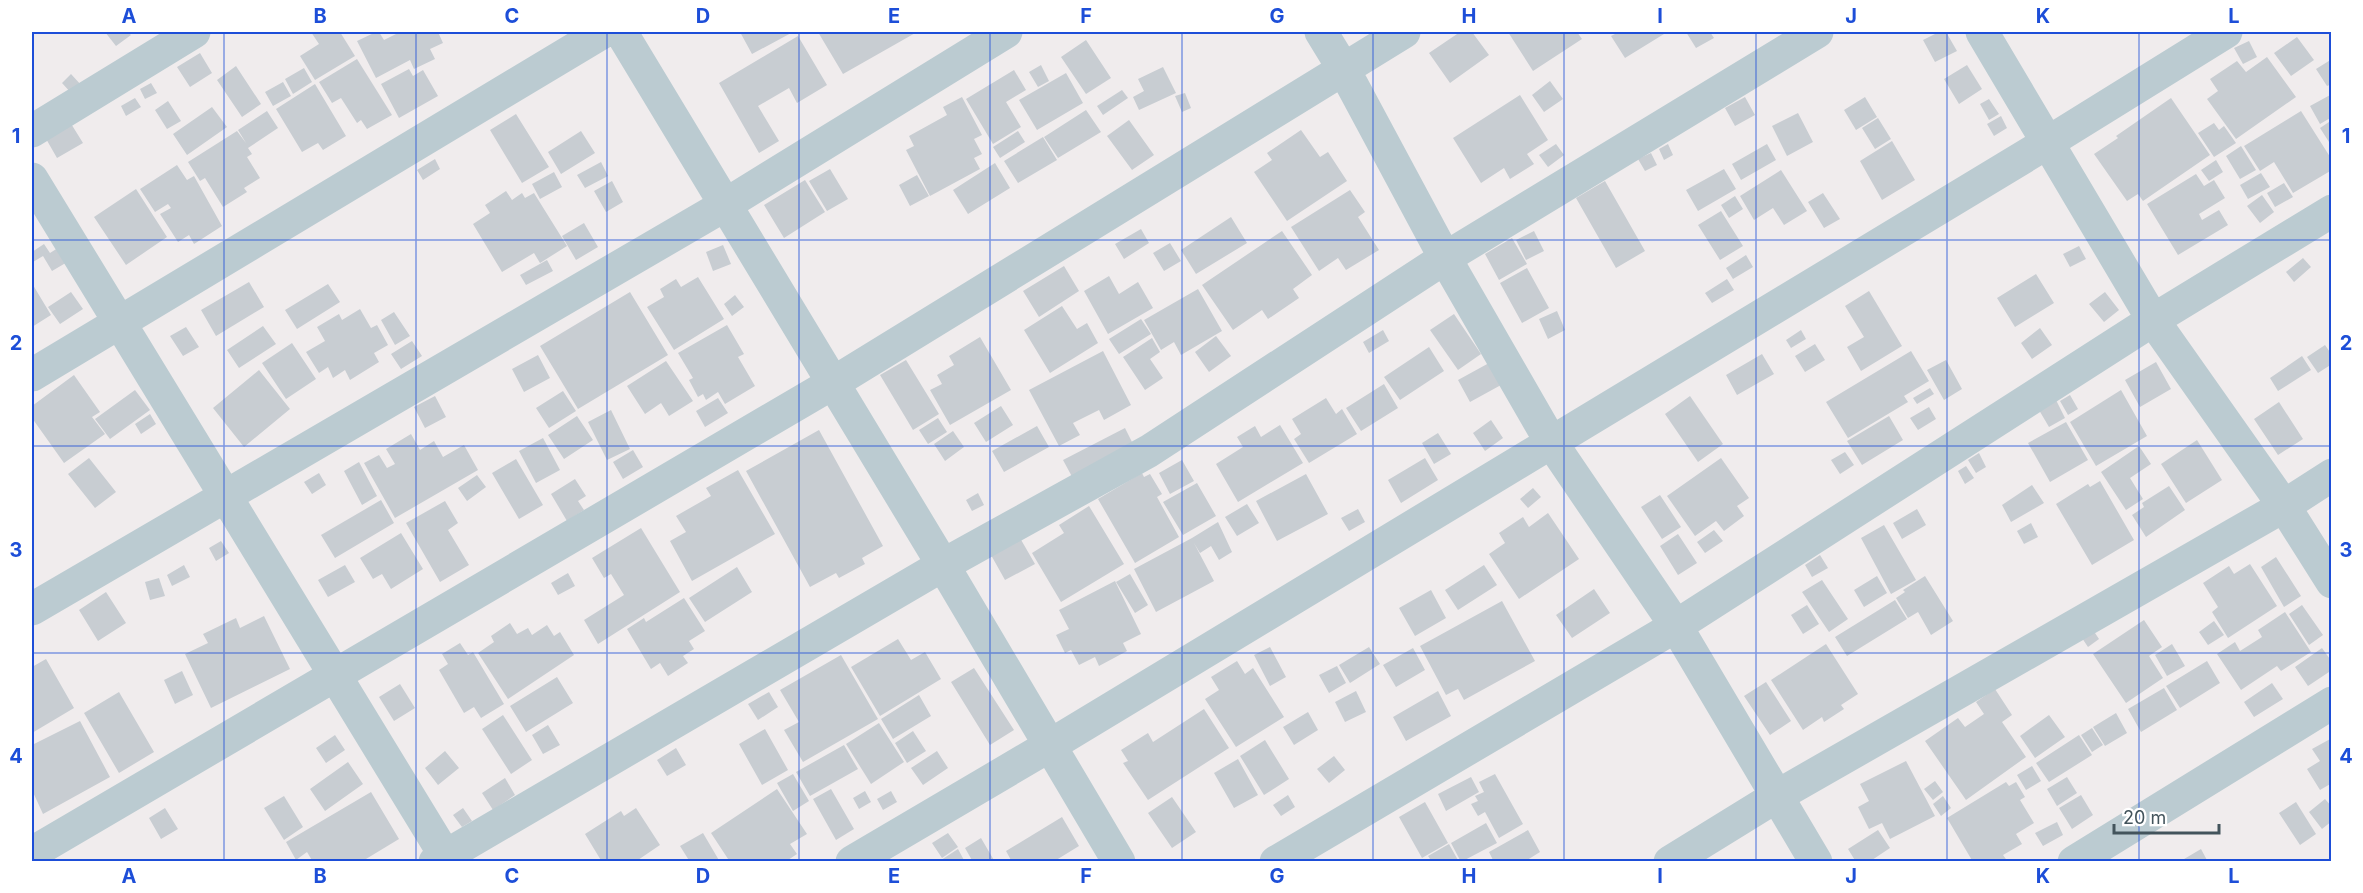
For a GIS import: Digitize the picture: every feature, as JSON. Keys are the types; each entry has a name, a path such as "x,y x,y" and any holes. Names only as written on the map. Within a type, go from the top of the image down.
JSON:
{"street":[{"path":"32,131 194,32"},
{"path":"32,375 603,32"},
{"path":"621,32 1119,861"},
{"path":"32,609 725,205 1006,32"},
{"path":"1321,32 1343,68 1445,258 1551,442 1676,626 1816,861"},
{"path":"32,853 832,383 1404,32"},
{"path":"32,179 335,674 443,859 943,565 1149,451 1445,258 1817,32"},
{"path":"1982,32 2153,320 2284,506 2331,582"},
{"path":"852,861 1049,746 2226,32"},
{"path":"1276,861 1676,626 2153,320 2331,211"},
{"path":"1670,861 1777,796 2284,506 2331,474"},
{"path":"2074,861 2331,703"}],"building":[{"path":"105,32 128,32 131,35 116,46"},
{"path":"311,32 340,32 355,56 315,80 300,56 319,44"},
{"path":"379,32 384,40 400,32 438,32 443,43 430,49 435,59 414,69 410,60 376,78 357,41"},
{"path":"740,32 793,32 752,54"},
{"path":"818,32 917,32 843,74"},
{"path":"1460,32 1472,32 1489,55 1450,83 1429,53"},
{"path":"1508,32 1577,32 1582,39 1533,71"},
{"path":"1619,32 1663,32 1664,34 1625,58 1611,36"},
{"path":"1686,32 1710,32 1714,38 1696,48"},
{"path":"1939,32 1946,32 1957,51 1935,62 1923,40"},
{"path":"798,36 827,85 797,103 789,88 758,106 779,141 759,153 719,83"},
{"path":"2297,37 2314,60 2291,76 2274,53"},
{"path":"1086,40 1111,78 1086,94 1061,57"},
{"path":"2249,41 2257,57 2243,64 2234,48"},
{"path":"200,53 212,73 190,87 177,67"},
{"path":"2267,57 2296,97 2236,139 2207,99 2218,91 2210,79 2237,61 2246,72"},
{"path":"357,59 392,115 367,129 361,120 357,123 341,98 332,103 319,82"},
{"path":"2332,59 2332,84 2327,86 2316,69"},
{"path":"1041,65 1049,81 1038,87 1029,72"},
{"path":"1967,65 1982,89 1959,104 1944,79"},
{"path":"236,66 261,104 242,117 217,80"},
{"path":"1163,67 1176,93 1139,110 1133,97 1144,91 1138,79"},
{"path":"304,68 312,82 293,94 285,79"},
{"path":"409,69 413,76 423,70 438,96 399,118 381,84"},
{"path":"1014,70 1026,90 1006,102 1021,127 993,144 966,99"},
{"path":"1066,73 1083,103 1037,130 1019,100"},
{"path":"71,74 82,86 72,94 62,83"},
{"path":"1550,81 1563,99 1544,112 1532,95"},
{"path":"283,82 291,96 273,106 265,92"},
{"path":"151,83 157,93 145,99 140,89"},
{"path":"315,84 346,136 323,150 318,143 302,152 276,109"},
{"path":"1122,90 1128,98 1103,115 1097,106"},
{"path":"1185,93 1191,108 1182,112 1175,96"},
{"path":"2332,94 2332,117 2320,124 2310,106"},
{"path":"1520,95 1548,140 1527,154 1534,164 1510,179 1504,168 1481,183 1453,138"},
{"path":"962,97 982,135 974,139 982,154 974,158 980,169 930,196 906,150 914,146 909,136 947,115 943,107"},
{"path":"1745,97 1755,115 1735,126 1725,108"},
{"path":"1865,97 1877,117 1856,130 1844,110"},
{"path":"135,98 141,107 126,116 121,106"},
{"path":"2171,98 2210,155 2143,201 2138,194 2127,201 2094,154"},
{"path":"1989,99 1999,114 1989,120 1980,104"},
{"path":"168,101 181,121 167,129 155,110"},
{"path":"212,107 227,127 187,155 173,134"},
{"path":"1086,110 1101,132 1058,158 1044,137"},
{"path":"267,111 278,128 248,148 252,154 247,157 260,178 244,188 247,192 223,207 205,178 200,181 188,162 237,131 246,143 238,130"},
{"path":"2301,111 2332,160 2332,170 2293,193 2274,162 2260,171 2244,146"},
{"path":"1798,113 1813,142 1787,156 1772,126"},
{"path":"516,114 549,167 522,183 490,130"},
{"path":"2001,116 2007,128 1994,136 1987,124"},
{"path":"1878,118 1891,139 1875,149 1862,128"},
{"path":"1129,120 1154,155 1132,170 1107,136"},
{"path":"2332,120 2332,140 2329,142 2320,128"},
{"path":"70,122 83,143 57,158 45,137"},
{"path":"2214,123 2219,130 2224,126 2236,143 2214,157 2198,133"},
{"path":"1301,130 1320,157 1328,152 1347,181 1287,221 1254,172 1272,160 1267,153"},
{"path":"581,131 595,153 561,174 548,152"},
{"path":"1018,131 1025,142 1000,158 993,147"},
{"path":"1043,137 1057,160 1018,183 1004,161"},
{"path":"1892,141 1915,180 1882,200 1860,161"},
{"path":"1556,144 1564,155 1548,167 1539,155"},
{"path":"1668,144 1673,155 1664,160 1659,149"},
{"path":"1767,144 1776,160 1741,180 1732,164"},
{"path":"2241,146 2256,170 2240,179 2226,156"},
{"path":"1651,153 1657,165 1645,171 1638,159"},
{"path":"435,159 440,169 423,180 417,170"},
{"path":"2216,160 2223,172 2209,181 2201,170"},
{"path":"601,162 608,176 585,188 577,175"},
{"path":"995,163 1010,188 968,214 953,190"},
{"path":"177,165 187,180 194,176 222,226 194,244 189,235 178,242 160,214 171,208 168,204 155,212 140,189"},
{"path":"830,169 848,199 827,211 809,181"},
{"path":"1724,169 1736,189 1698,211 1686,190"},
{"path":"1781,170 1807,211 1784,225 1773,208 1754,220 1740,196"},
{"path":"554,172 562,187 540,199 532,184"},
{"path":"2261,173 2270,187 2248,199 2240,185"},
{"path":"2196,174 2204,186 2214,180 2225,198 2199,214 2202,220 2219,210 2228,225 2178,255 2147,204"},
{"path":"917,175 929,196 910,206 899,185"},
{"path":"805,180 825,212 784,238 764,205"},
{"path":"612,181 623,202 606,212 594,191"},
{"path":"1605,181 1645,251 1616,268 1576,198"},
{"path":"2284,183 2293,197 2275,207 2267,193"},
{"path":"136,189 167,237 126,265 94,217"},
{"path":"1350,190 1365,212 1358,217 1379,250 1346,270 1338,258 1319,271 1291,227"},
{"path":"506,191 512,200 522,193 525,198 534,193 567,246 540,263 534,253 502,272 473,224 490,213 485,205"},
{"path":"1823,193 1840,219 1824,228 1808,202"},
{"path":"2262,195 2274,212 2260,223 2247,206"},
{"path":"1735,196 1743,209 1729,218 1721,205"},
{"path":"1721,211 1743,246 1720,260 1698,225"},
{"path":"1231,217 1247,243 1196,274 1181,250"},
{"path":"584,223 598,247 576,260 562,236"},
{"path":"1141,229 1149,243 1124,259 1115,244"},
{"path":"1282,231 1312,275 1293,289 1299,298 1268,319 1262,310 1233,330 1202,285"},
{"path":"1534,231 1544,251 1526,260 1516,240"},
{"path":"1512,238 1527,264 1499,280 1485,254"},
{"path":"1170,243 1181,261 1164,271 1153,253"},
{"path":"44,244 50,253 61,246 69,261 52,271 43,256 33,262 32,252"},
{"path":"723,245 731,264 713,271 706,252"},
{"path":"2079,246 2086,259 2070,267 2063,254"},
{"path":"1746,255 1753,267 1733,279 1726,268"},
{"path":"2303,258 2311,267 2294,282 2286,272"},
{"path":"547,260 553,271 526,285 520,275"},
{"path":"1064,266 1079,291 1039,317 1023,291"},
{"path":"1527,268 1549,308 1522,323 1500,283"},
{"path":"2036,274 2054,303 2015,327 1997,298"},
{"path":"1109,276 1119,294 1138,282 1153,308 1108,334 1084,291"},
{"path":"698,277 724,319 674,350 647,307 664,297 660,289 676,279 681,287"},
{"path":"1727,279 1734,290 1712,303 1705,293"},
{"path":"249,282 264,307 216,336 201,310"},
{"path":"328,284 340,302 297,329 285,310"},
{"path":"32,286 51,315 32,327"},
{"path":"1198,289 1222,331 1181,355 1174,342 1161,350 1144,320"},
{"path":"1869,291 1902,346 1861,371 1847,347 1864,337 1845,306"},
{"path":"71,292 83,309 60,324 48,307"},
{"path":"630,292 668,355 578,409 540,346"},
{"path":"2105,292 2119,310 2104,322 2089,304"},
{"path":"735,295 744,307 732,316 724,304"},
{"path":"1062,306 1077,329 1087,323 1098,343 1050,373 1024,330"},
{"path":"360,309 371,328 377,325 388,345 374,353 379,362 350,380 345,370 333,378 328,367 319,373 306,352 325,341 317,327 339,314 342,320"},
{"path":"1557,311 1565,330 1548,339 1539,319"},
{"path":"394,312 410,336 395,345 381,320"},
{"path":"1454,314 1481,354 1458,370 1430,330"},
{"path":"1141,319 1151,334 1119,354 1109,339"},
{"path":"727,325 744,354 738,357 755,386 725,404 718,392 706,400 703,394 698,397 689,380 693,378 678,353"},
{"path":"263,326 276,344 239,368 227,350"},
{"path":"186,327 199,347 183,356 170,336"},
{"path":"2040,328 2052,345 2032,359 2021,343"},
{"path":"1383,330 1389,341 1369,353 1363,342"},
{"path":"1801,330 1806,339 1791,348 1786,340"},
{"path":"1216,336 1231,356 1209,372 1195,352"},
{"path":"980,337 1011,390 950,425 930,390 942,384 937,375 954,365 949,356"},
{"path":"1152,338 1160,352 1150,359 1163,378 1145,390 1123,357"},
{"path":"412,341 422,356 401,369 391,354"},
{"path":"292,343 316,379 286,399 262,363"},
{"path":"1815,344 1825,360 1805,372 1795,356"},
{"path":"2325,345 2332,355 2332,364 2318,373 2307,357"},
{"path":"1429,347 1444,371 1400,400 1384,377"},
{"path":"1103,351 1131,405 1104,420 1099,410 1073,423 1080,435 1059,446 1029,390"},
{"path":"1911,351 1929,381 1904,396 1908,402 1848,438 1826,402"},
{"path":"1762,354 1774,374 1737,395 1726,375"},
{"path":"538,355 550,378 524,392 512,369"},
{"path":"2302,356 2311,370 2278,391 2270,378"},
{"path":"906,360 939,414 913,430 880,375"},
{"path":"1946,360 1962,389 1944,400 1927,370"},
{"path":"666,361 693,401 669,416 661,403 645,414 627,386"},
{"path":"2156,362 2171,389 2140,407 2125,380"},
{"path":"1489,363 1501,385 1470,402 1458,380"},
{"path":"259,370 290,409 244,447 213,408"},
{"path":"74,375 100,412 92,417 105,434 64,463 32,418 32,406"},
{"path":"1384,384 1398,408 1361,431 1346,408"},
{"path":"1930,388 1934,394 1917,404 1913,398"},
{"path":"135,390 150,410 110,439 95,419"},
{"path":"2121,390 2147,436 2096,466 2070,422"},
{"path":"563,391 576,411 549,428 536,408"},
{"path":"2070,395 2078,409 2068,415 2060,401"},
{"path":"435,396 446,417 425,428 414,407"},
{"path":"1690,396 1723,444 1698,462 1665,414"},
{"path":"718,398 728,413 705,427 696,411"},
{"path":"1326,398 1336,414 1342,409 1357,434 1309,463 1294,439 1301,434 1292,419"},
{"path":"2056,400 2065,418 2049,427 2039,410"},
{"path":"2279,402 2303,439 2278,455 2254,419"},
{"path":"1001,406 1013,425 986,442 974,423"},
{"path":"1929,407 1936,419 1918,430 1910,418"},
{"path":"611,410 630,449 607,460 588,422"},
{"path":"150,414 156,424 141,434 135,424"},
{"path":"577,416 593,440 564,459 548,435"},
{"path":"1889,416 1903,440 1862,465 1847,441"},
{"path":"938,418 947,432 928,444 919,430"},
{"path":"1491,420 1503,438 1485,451 1473,433"},
{"path":"2066,422 2088,460 2050,482 2028,443"},
{"path":"1280,425 1303,463 1238,502 1216,464 1243,447 1237,437 1255,426 1261,437"},
{"path":"1037,426 1049,447 1004,472 992,451"},
{"path":"1125,428 1137,452 1076,484 1063,460"},
{"path":"819,430 883,546 862,558 865,564 839,578 836,573 810,587 746,471"},
{"path":"953,431 964,447 945,461 934,444"},
{"path":"1438,433 1451,454 1434,464 1422,443"},
{"path":"411,434 420,450 434,441 443,457 464,445 478,470 395,518 364,463 379,455 387,468 395,464 386,449"},
{"path":"543,438 560,470 536,483 519,451"},
{"path":"2197,440 2222,480 2186,503 2161,464"},
{"path":"2139,446 2151,464 2130,478 2143,499 2126,510 2101,472"},
{"path":"633,450 643,467 623,479 613,462"},
{"path":"1845,452 1854,465 1840,474 1831,460"},
{"path":"1979,453 1986,467 1976,473 1968,460"},
{"path":"89,458 116,492 95,508 68,474"},
{"path":"1425,458 1438,480 1401,503 1388,480"},
{"path":"1721,458 1749,498 1737,506 1744,516 1724,531 1716,521 1695,536 1667,496"},
{"path":"516,459 543,505 519,519 492,473"},
{"path":"1182,460 1194,481 1170,494 1159,473"},
{"path":"359,462 377,496 362,505 344,471"},
{"path":"1966,466 1974,478 1965,484 1958,471"},
{"path":"738,470 775,534 692,581 670,541 686,532 676,516 711,496 706,488"},
{"path":"319,473 326,485 312,494 304,482"},
{"path":"1142,473 1144,477 1150,474 1162,494 1157,497 1179,537 1135,563 1098,499"},
{"path":"1306,474 1328,514 1277,541 1256,501"},
{"path":"477,475 486,487 467,501 458,488"},
{"path":"575,479 586,496 578,501 584,510 567,521 551,494"},
{"path":"2100,481 2134,540 2092,565 2056,504 2088,484 2090,487"},
{"path":"1197,483 1216,516 1183,535 1163,502"},
{"path":"2032,485 2044,503 2011,522 2002,505"},
{"path":"2169,486 2185,510 2146,537 2132,515 2144,507 2142,503"},
{"path":"1533,488 1541,497 1528,508 1520,499"},
{"path":"978,493 984,505 972,511 966,500"},
{"path":"1660,495 1681,527 1662,539 1641,507"},
{"path":"381,500 394,523 335,558 321,535"},
{"path":"445,501 458,523 448,530 469,565 440,582 406,523"},
{"path":"1247,504 1259,523 1237,536 1225,517"},
{"path":"1089,506 1124,564 1061,602 1032,553 1064,533 1059,525"},
{"path":"1358,509 1365,522 1349,531 1341,518"},
{"path":"1917,509 1926,525 1902,539 1893,523"},
{"path":"1548,513 1579,559 1519,599 1489,554 1505,543 1499,533 1523,517 1529,527"},
{"path":"1218,522 1232,552 1219,560 1211,546 1200,553 1194,543 1214,581 1156,612 1134,569"},
{"path":"2031,523 2038,537 2024,544 2017,531"},
{"path":"1884,525 1916,580 1891,594 1861,538"},
{"path":"641,528 680,592 598,644 584,620 624,595 611,574 604,578 592,558"},
{"path":"1714,530 1723,541 1705,553 1697,542"},
{"path":"401,533 423,569 391,589 382,574 373,579 360,558"},
{"path":"1678,534 1697,563 1678,575 1660,546"},
{"path":"1020,538 1035,564 1005,580 991,555"},
{"path":"221,541 229,553 216,561 209,548"},
{"path":"1820,555 1828,568 1812,577 1805,565"},
{"path":"2276,557 2301,596 2284,607 2261,567"},
{"path":"2250,564 2277,606 2228,638 2212,612 2218,607 2203,583 2229,566 2234,574"},
{"path":"184,565 190,577 172,586 167,575"},
{"path":"345,565 355,582 328,597 318,580"},
{"path":"1484,565 1497,585 1458,610 1445,590"},
{"path":"737,567 752,592 705,622 689,598"},
{"path":"568,573 575,586 558,595 551,583"},
{"path":"1130,574 1148,605 1135,613 1116,582"},
{"path":"1877,576 1887,593 1864,607 1854,590"},
{"path":"1925,576 1953,621 1931,635 1918,612 1908,618 1896,598 1905,592 1903,590"},
{"path":"159,578 165,596 150,600 145,582"},
{"path":"1822,580 1848,619 1829,632 1802,592"},
{"path":"1115,581 1141,634 1123,643 1127,651 1099,666 1095,657 1079,665 1071,650 1065,653 1056,635 1069,629 1059,610"},
{"path":"1594,589 1610,613 1572,638 1556,615"},
{"path":"1431,590 1446,618 1415,636 1399,608"},
{"path":"106,592 126,623 98,641 79,610"},
{"path":"684,598 705,631 689,641 694,649 683,656 688,663 668,676 660,663 651,669 627,629 644,618 646,622"},
{"path":"1895,600 1907,619 1847,656 1835,637"},
{"path":"1502,601 1535,661 1464,700 1458,689 1446,695 1420,646"},
{"path":"1807,605 1819,624 1803,634 1791,615"},
{"path":"2302,605 2323,635 2309,645 2289,614"},
{"path":"2285,612 2311,652 2281,671 2277,666 2241,690 2217,654 2235,642 2240,651 2262,637 2258,630"},
{"path":"264,616 290,669 211,708 185,654 208,643 203,634 236,618 240,628"},
{"path":"2144,620 2162,647 2149,656 2163,678 2126,703 2093,654"},
{"path":"2214,621 2224,635 2208,645 2199,632"},
{"path":"510,623 517,634 528,628 532,635 547,625 554,636 560,632 574,655 508,699 478,653 494,642 491,636"},
{"path":"2093,630 2099,639 2088,647 2082,638"},
{"path":"898,639 911,660 925,652 941,679 880,716 851,667"},
{"path":"460,643 468,655 473,652 504,704 481,718 474,707 464,713 439,670 448,664 442,654"},
{"path":"1826,644 1858,694 1841,705 1844,709 1824,722 1822,717 1803,730 1771,680"},
{"path":"2172,644 2185,666 2167,676 2155,655"},
{"path":"1270,647 1286,677 1270,686 1254,655"},
{"path":"1369,647 1380,664 1350,683 1339,665"},
{"path":"1413,648 1425,670 1396,687 1383,665"},
{"path":"2322,648 2332,662 2332,670 2308,686 2295,667"},
{"path":"841,655 878,719 803,762 784,730 799,722 780,690"},
{"path":"46,659 74,708 32,733 32,667"},
{"path":"1237,661 1245,674 1253,668 1284,717 1236,747 1205,699 1219,690 1211,677"},
{"path":"2207,661 2220,683 2180,708 2166,686"},
{"path":"1337,666 1346,683 1329,693 1319,675"},
{"path":"974,668 1014,730 990,745 951,682"},
{"path":"182,671 193,695 175,704 164,680"},
{"path":"557,677 573,703 526,732 510,706"},
{"path":"1766,682 1791,721 1770,735 1744,696"},
{"path":"2272,683 2283,699 2254,717 2244,702"},
{"path":"400,684 415,708 394,721 379,697"},
{"path":"2164,688 2177,710 2141,732 2128,709"},
{"path":"1995,689 2012,715 2002,722 2026,757 1966,800 1925,741 1958,718 1965,727 1984,714 1976,702"},
{"path":"1356,691 1366,712 1345,722 1335,702"},
{"path":"1438,691 1451,716 1406,741 1393,717"},
{"path":"119,692 154,752 119,773 84,713"},
{"path":"769,692 778,707 758,720 748,704"},
{"path":"919,695 931,716 893,739 881,719"},
{"path":"1204,709 1229,748 1148,800 1123,763 1128,761 1121,750 1148,733 1153,742"},
{"path":"1308,712 1318,730 1294,745 1283,727"},
{"path":"2116,713 2127,733 2105,746 2093,727"},
{"path":"503,715 532,760 511,774 482,729"},
{"path":"2049,715 2065,737 2035,758 2020,736"},
{"path":"80,721 110,777 43,814 32,790 32,745"},
{"path":"879,723 904,762 871,784 846,744"},
{"path":"548,725 560,745 543,754 532,735"},
{"path":"2092,728 2103,745 2092,752 2081,735"},
{"path":"765,729 788,770 762,785 739,744"},
{"path":"913,731 926,751 907,763 895,743"},
{"path":"335,735 345,750 326,763 316,748"},
{"path":"2079,735 2092,755 2049,782 2036,763"},
{"path":"2332,738 2332,783 2320,790 2307,769 2320,761 2312,749"},
{"path":"1265,740 1289,779 1264,795 1240,756"},
{"path":"844,745 858,769 810,796 796,772"},
{"path":"676,748 686,765 667,776 657,760"},
{"path":"445,751 459,768 438,785 425,768"},
{"path":"937,751 948,768 923,785 911,768"},
{"path":"1334,756 1345,770 1329,783 1317,769"},
{"path":"1238,759 1258,795 1234,808 1214,773"},
{"path":"1906,761 1935,816 1890,839 1882,823 1869,829 1858,807 1869,801 1860,784"},
{"path":"348,762 363,784 325,811 310,789"},
{"path":"2032,766 2041,781 2026,790 2017,775"},
{"path":"793,774 809,801 793,811 777,783"},
{"path":"1495,774 1523,824 1499,838 1485,812 1478,816 1471,804 1478,801 1475,796 1484,792 1479,782"},
{"path":"1471,777 1479,792 1446,811 1438,794"},
{"path":"2067,777 2077,793 2057,806 2047,789"},
{"path":"505,778 515,795 493,810 482,793"},
{"path":"1935,781 1943,792 1933,800 1924,789"},
{"path":"2006,782 2009,786 2016,782 2025,797 2020,800 2034,823 2016,834 2022,844 2003,855 2008,862 1973,862 1947,818"},
{"path":"777,789 807,834 790,844 797,854 785,862 730,862 711,833"},
{"path":"831,789 854,829 836,840 813,799"},
{"path":"865,791 871,802 859,809 853,798"},
{"path":"891,791 897,802 883,810 877,799"},
{"path":"371,792 399,839 361,862 313,862 307,852 296,860 286,842"},
{"path":"1288,795 1295,807 1281,816 1273,805"},
{"path":"2081,795 2093,815 2072,829 2059,808"},
{"path":"284,796 303,827 284,840 264,808"},
{"path":"1943,796 1951,808 1941,816 1933,804"},
{"path":"1172,797 1196,832 1172,848 1148,813"},
{"path":"2325,799 2332,807 2332,821 2322,829 2309,812"},
{"path":"1425,802 1448,843 1422,858 1399,817"},
{"path":"2296,802 2316,834 2300,845 2279,813"},
{"path":"165,808 178,829 161,839 149,818"},
{"path":"463,808 472,821 462,827 453,815"},
{"path":"636,808 660,845 635,862 602,862 585,834 621,811 624,816"},
{"path":"1062,817 1079,846 1053,862 1012,862 1006,851"},
{"path":"2057,822 2063,835 2043,846 2035,833"},
{"path":"1486,823 1497,843 1461,862 1451,843"},
{"path":"1528,830 1540,852 1524,862 1494,862 1489,852"},
{"path":"1878,830 1890,848 1869,862 1856,862 1848,849"},
{"path":"703,833 720,862 690,862 680,846"},
{"path":"948,833 958,847 942,858 932,843"},
{"path":"981,838 995,862 973,862 965,848"},
{"path":"1449,844 1459,862 1432,862 1428,856"},
{"path":"958,849 965,862 938,862"},
{"path":"2201,849 2208,862 2179,862"}]}
